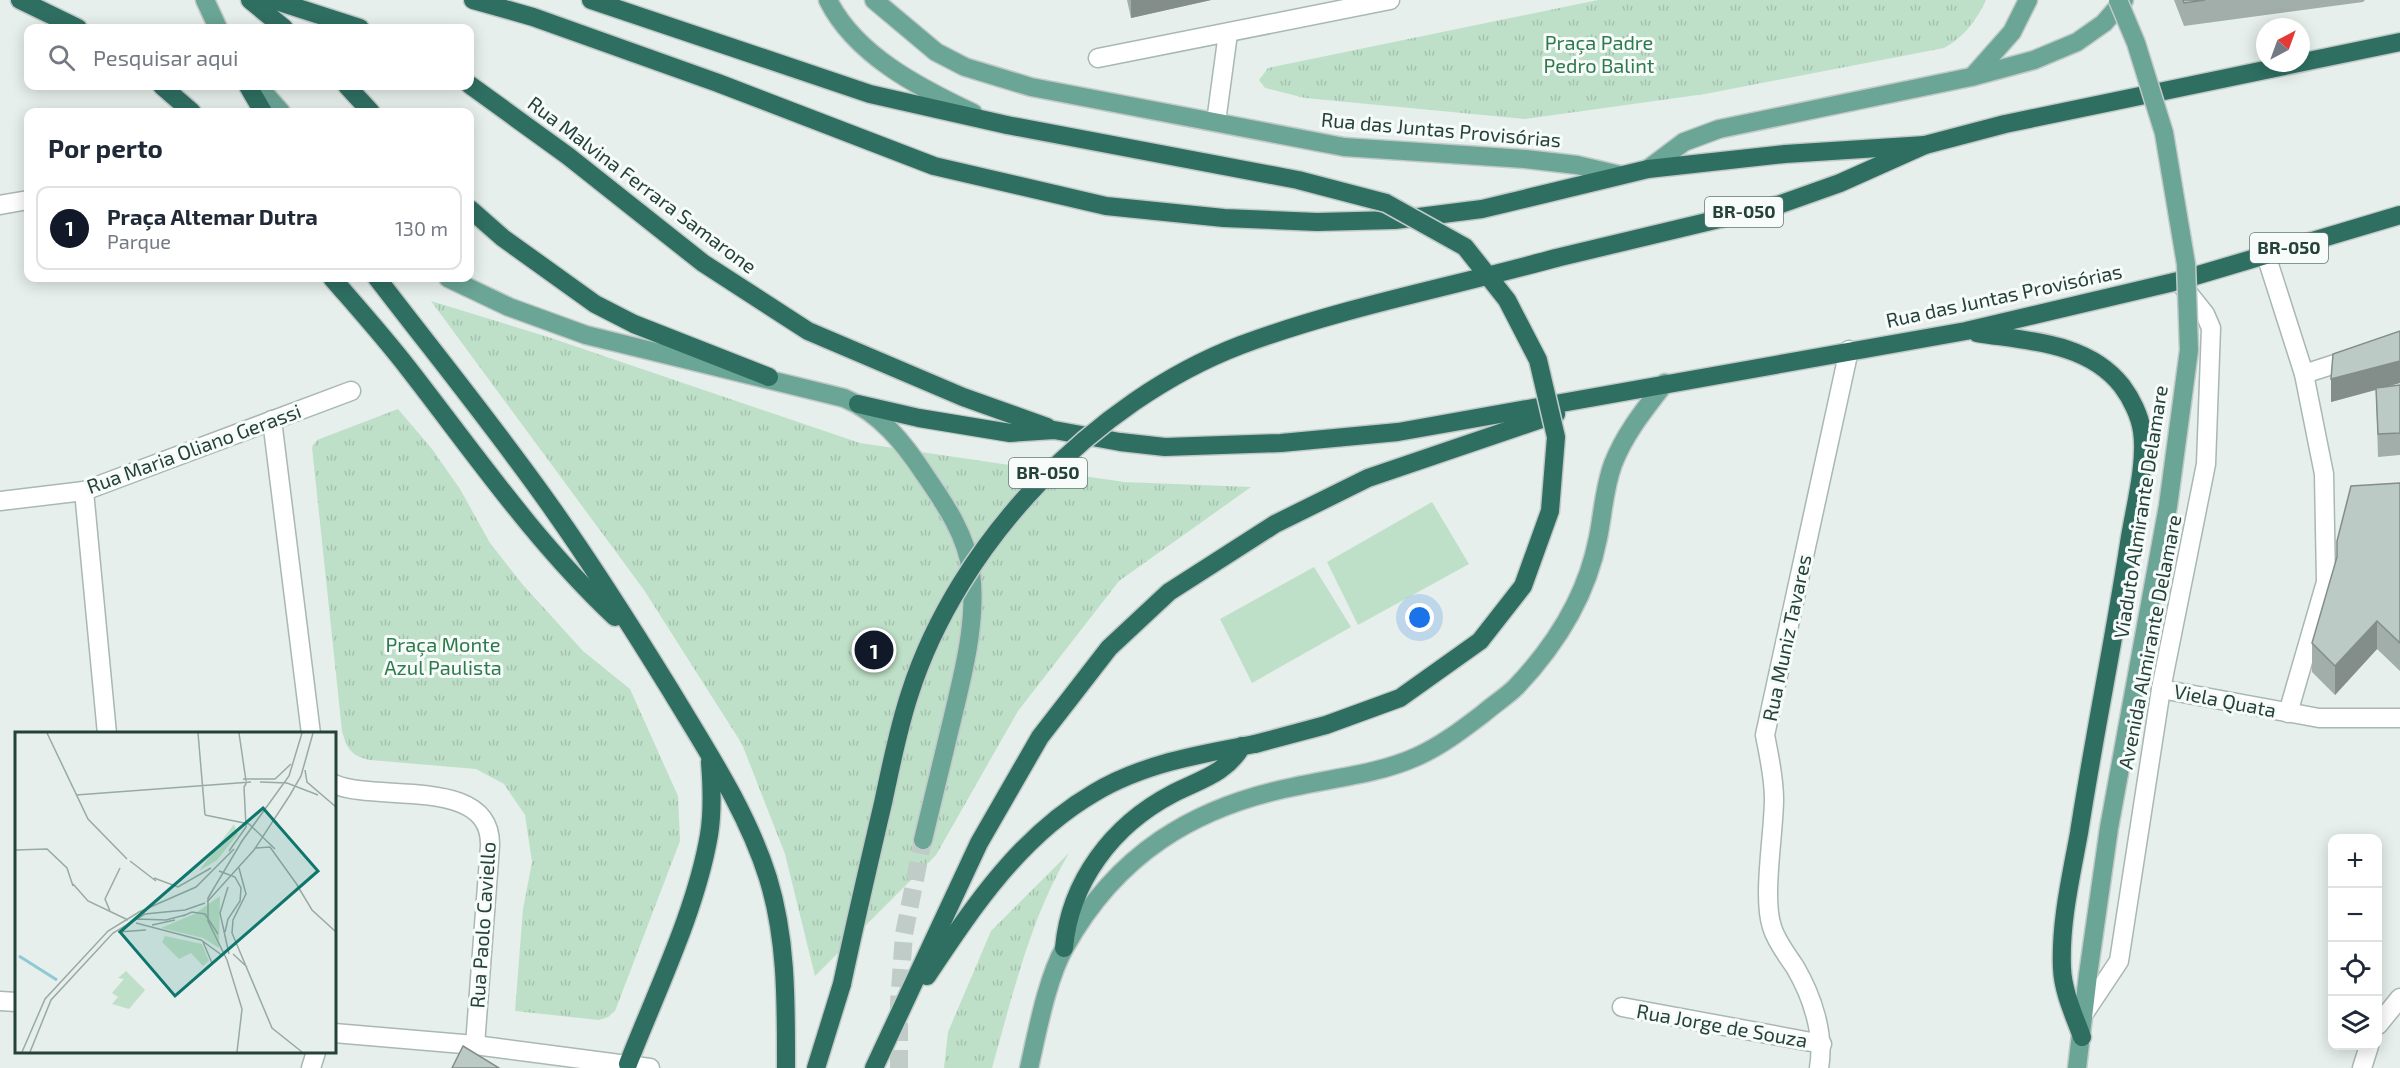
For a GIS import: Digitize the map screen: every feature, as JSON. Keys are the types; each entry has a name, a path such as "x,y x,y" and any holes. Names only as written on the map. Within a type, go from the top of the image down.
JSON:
{"highway":[{"path":"20,0 70,24"},
{"path":"250,0 279,24"},
{"path":"273,0 348,24"},
{"path":"473,0 533,17 675,68 934,166 1106,206 1224,218 1317,222 1395,220 1482,209 1620,175"},
{"path":"591,0 870,94 1007,125 1298,180 1386,203 1465,247 1507,300 1538,360 1556,437 1550,511 1523,586 1480,641 1400,698 1326,725 1180,759 1136,773 1095,792 1048,825 1004,868 967,916 892,1027 874,1068"},
{"name":"Rua das Juntas Provisórias","path":"1620,175 1648,169 1785,154 1924,145 2140,94 2400,42"},
{"name":"Rua Malvina Ferrara Samarone","path":"474,89 568,156 703,263 808,331 963,397 1054,430"},
{"path":"167,90 187,108"},
{"path":"250,90 261,108"},
{"path":"351,90 367,108"},
{"name":"Rua das Juntas Provisórias","path":"816,1068 842,984 910,693 936,628 992,537 1055,465 1124,407 1182,371 1241,346 1337,314 1556,258 1778,205 1840,183 1924,145"},
{"path":"474,213 503,238 596,304 634,324 769,377"},
{"name":"Rua das Juntas Provisórias","path":"1612,395 1665,383 1966,331 2178,281 2400,215"},
{"path":"335,282 407,367 531,528 576,581 638,639"},
{"path":"380,282 554,511 710,754 752,832 768,878 781,930 786,993 786,1068"},
{"path":"1966,331 2053,345 2085,356 2107,369 2122,386 2133,405 2142,430 2142,454 2123,581 2096,725 2063,932 2062,970 2066,994 2082,1037"},
{"path":"858,404 919,418 1010,433 1054,430 1164,447 1281,443 1398,432 1612,395"},
{"name":"BR-050","path":"892,1027 979,843 1040,737 1109,648 1169,592 1275,524 1368,478 1612,395"},
{"path":"1064,948 1070,908 1080,885 1101,853 1131,821 1153,804 1215,775 1248,745"},
{"path":"628,1064 701,873 709,834 712,798 710,754"}],"main road":[{"path":"205,0 216,24"},
{"path":"828,0 849,31 903,75 982,118"},
{"name":"Rua das Juntas Provisórias","path":"874,0 936,52 965,67 1031,87 1344,147 1525,159 1577,165 1620,175"},
{"path":"1971,78 2012,32 2028,0"},
{"name":"Viaduto Almirante Delamare","path":"2082,1037 2088,975 2109,828 2168,506 2189,350 2186,264 2164,133 2136,43 2118,0"},
{"path":"1648,169 1684,142 1719,129 1971,78 2057,52 2077,42 2104,23 2124,0"},
{"path":"262,90 277,108"},
{"path":"455,282 509,307 586,335 769,377 858,404 901,440 947,507 962,538 971,572 972,620 962,678 923,840"},
{"path":"1029,1068 1039,1023 1064,948 1102,893 1148,846 1180,826 1245,798 1355,775 1415,758 1455,735 1515,688 1544,653 1572,613 1584,585 1598,538 1612,466 1636,421 1665,383"},
{"path":"2077,1068 2082,1037"}],"street":[{"path":"1098,58 1390,0"},
{"path":"1216,122 1228,33"},
{"path":"0,205 24,201"},
{"path":"2266,255 2304,374 2324,474 2326,582 2288,713"},
{"name":"Avenida Almirante Delamare","path":"2085,1012 2119,961 2161,689 2206,464 2211,328 2205,314 2178,281"},
{"path":"2304,374 2400,343"},
{"name":"Rua Muniz Tavares","path":"1822,1044 1816,1017 1798,973 1772,928 1768,908 1774,799 1773,774 1765,735 1849,350"},
{"name":"Rua Maria Oliano Gerassi","path":"0,501 84,491 351,391"},
{"path":"272,420 311,732"},
{"path":"84,491 107,732"},
{"name":"Viela Quata","path":"2161,689 2319,718 2400,718"},
{"name":"Rua Paolo Caviello","path":"336,784 462,802 482,819 489,829 490,846 475,1045"},
{"path":"2382,1020 2400,998"},
{"path":"0,1001 15,1002"},
{"name":"Rua Jorge de Souza","path":"1622,1007 1822,1044"},
{"path":"336,1034 475,1045 650,1068"},
{"path":"1820,1068 1822,1044"},
{"path":"310,1068 316,1053"}],"green space":[{"name":"Praça Padre Pedro Balint","path":"1598,0 1986,0 1969,28 1944,48 1705,94 1525,119 1305,98 1265,88 1259,80 1268,68"},
{"path":"431,301 548,337 860,443 1124,482 1251,487 1119,581 1018,711 936,855 815,976 785,854 742,744 644,590"},
{"name":"Praça Monte Azul Paulista","path":"398,409 432,449 460,489 490,543 523,585 583,651 630,689 678,796 680,841 615,1011 608,1017 599,1020 515,1011 523,909 532,862 525,815 504,784 476,769 370,760 354,754 344,737 312,447 317,440"},
{"path":"1432,502 1469,564 1358,625 1327,562"},
{"path":"1314,567 1351,627 1252,683 1220,619"},
{"path":"1069,853 1043,904 1033,931 992,1068 944,1068 948,1032 991,931"}],"building":[{"path":"2183,0 2205,0 2184,3"},
{"path":"2400,331 2400,361 2331,379 2333,354"},
{"path":"2400,385 2400,433 2378,434 2376,388"},
{"path":"2400,483 2400,643 2377,621 2335,666 2312,643 2337,557 2337,541 2351,486"},
{"path":"463,1046 499,1068 452,1068"}],"tunnel":[{"path":"899,1068 899,1003 904,934 923,840"}],"place":[{"name":"Praça Altemar Dutra","path":"874,650"}]}
